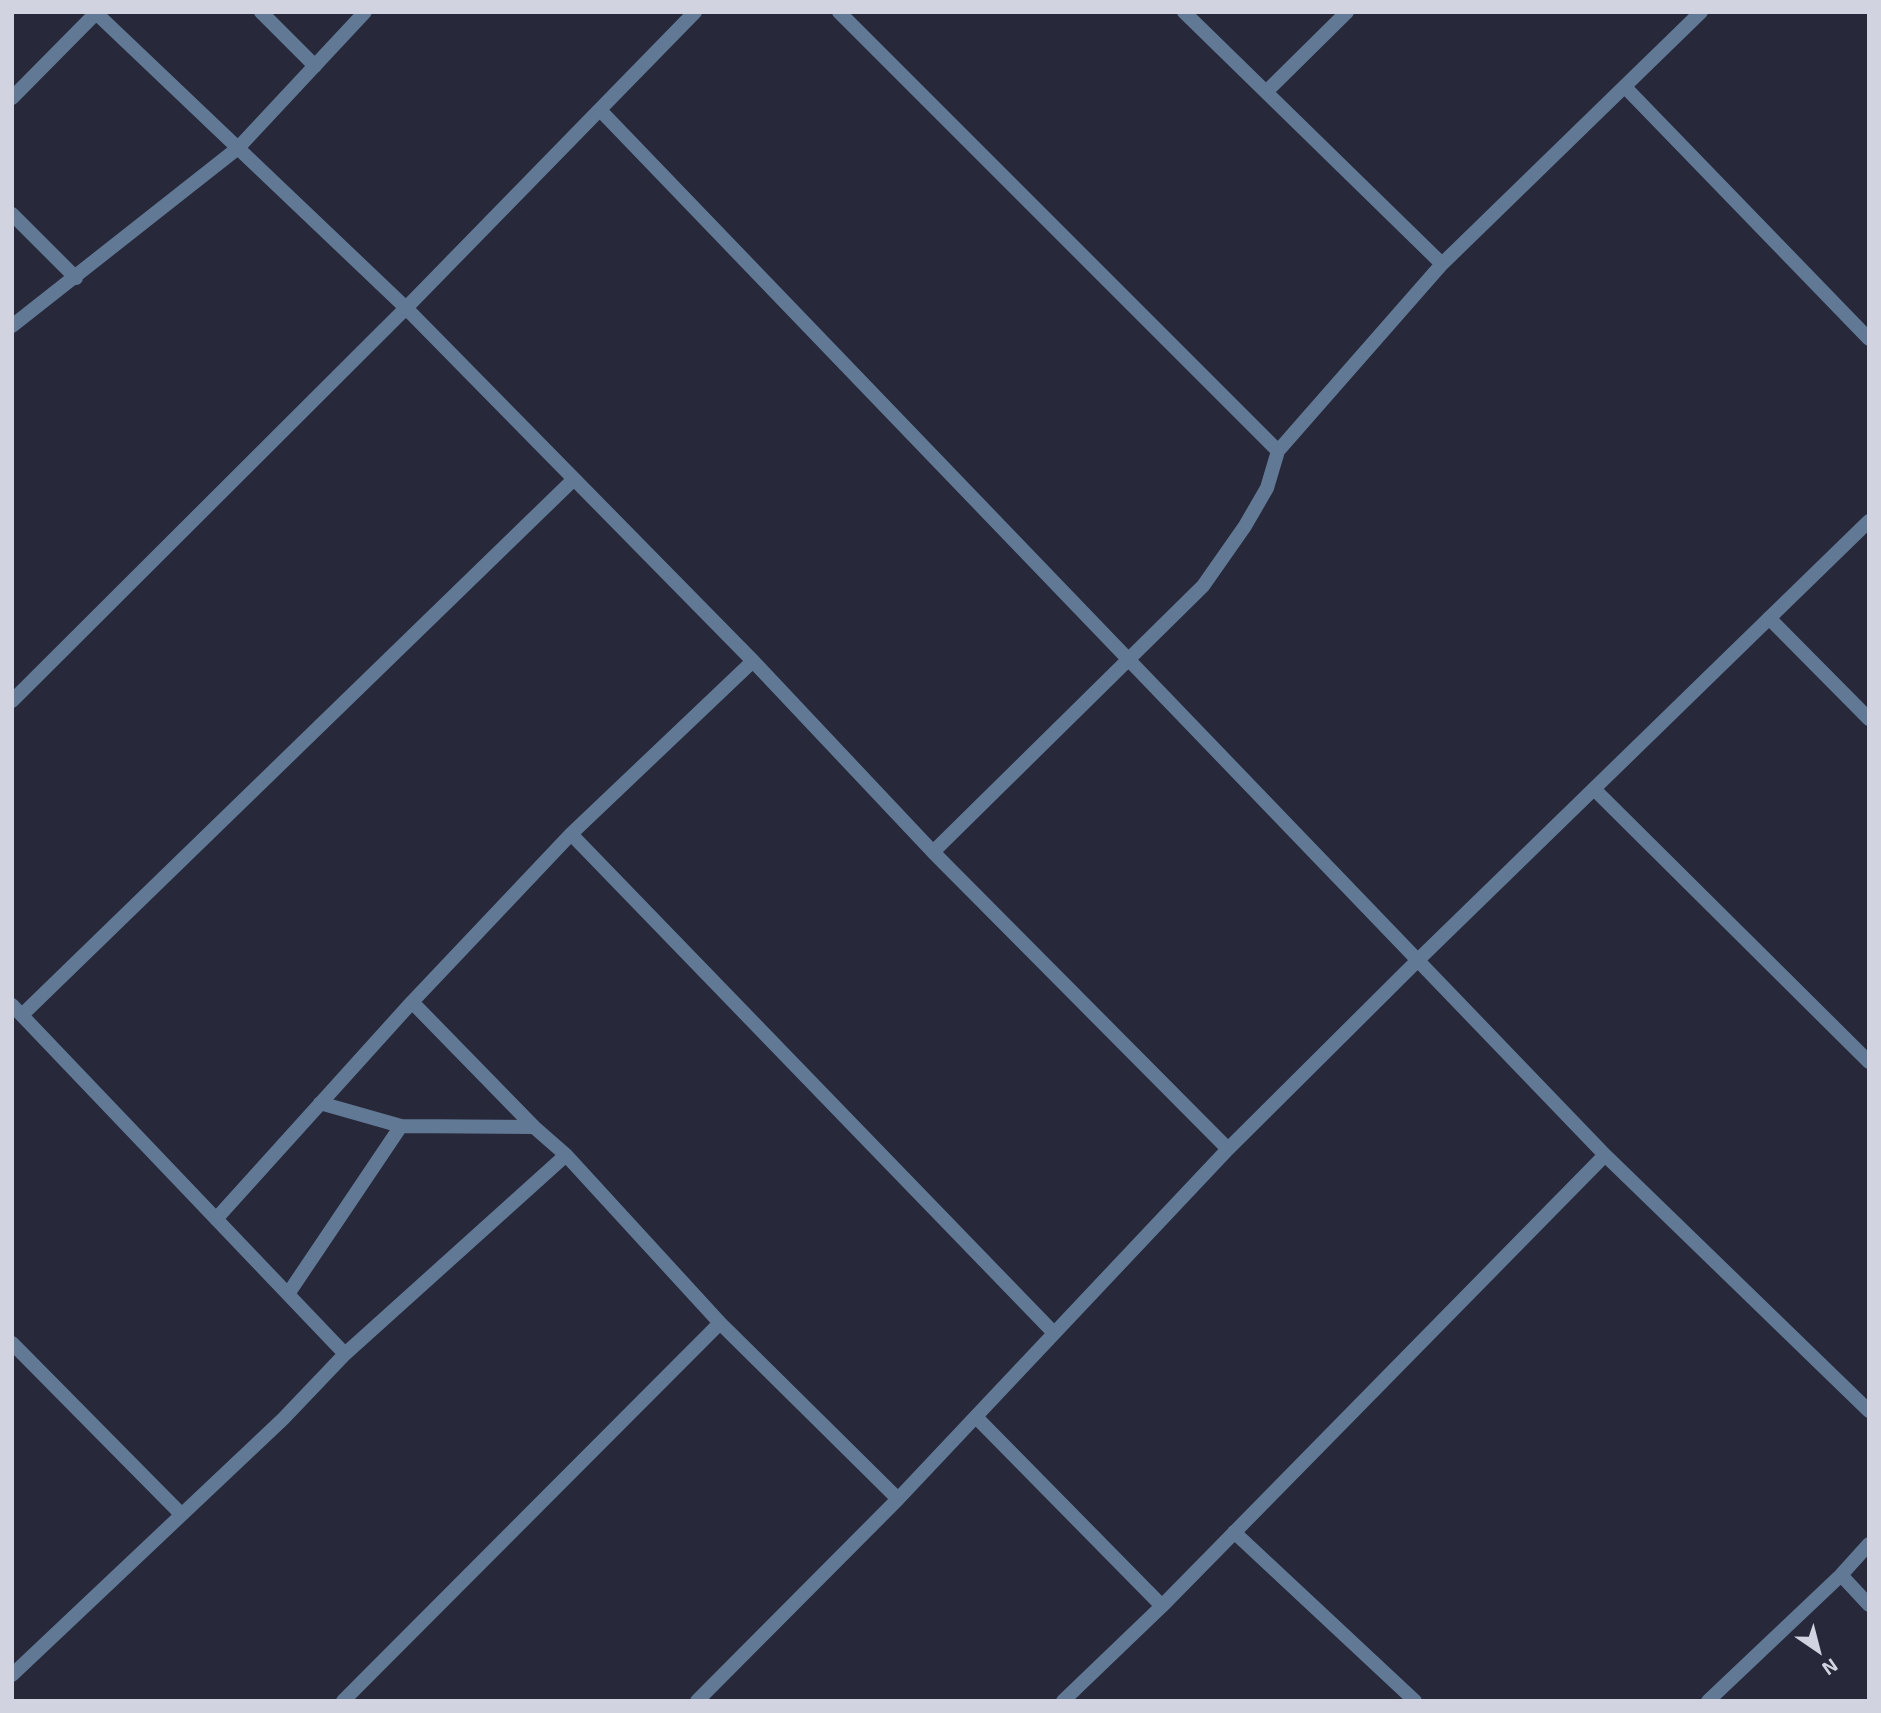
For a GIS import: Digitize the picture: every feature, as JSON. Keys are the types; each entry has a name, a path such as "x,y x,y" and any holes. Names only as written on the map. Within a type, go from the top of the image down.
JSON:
{"street":[{"path":"261,12 315,66"},
{"path":"12,327 238,148 365,12"},
{"path":"12,701 406,308 695,12"},
{"path":"839,12 1278,451"},
{"path":"1184,12 1442,264"},
{"path":"1266,92 1348,12"},
{"path":"933,852 1203,586 1245,526 1267,488 1278,451 1442,264 1700,12"},
{"path":"12,97 96,13 406,308 753,661 933,852 1228,1149"},
{"path":"1625,87 1869,339"},
{"path":"600,110 1605,1155 1869,1411"},
{"path":"12,214 76,278"},
{"path":"345,1354 17,1010 574,479"},
{"path":"697,1701 898,1499 1228,1149 1418,960 1869,522"},
{"path":"1769,618 1869,719"},
{"path":"216,1219 412,1002 570,834 753,661"},
{"path":"1594,789 1869,1062"},
{"path":"570,834 1053,1332"},
{"path":"412,1002 534,1127 566,1155 720,1323 898,1499"},
{"path":"320,1103 401,1126 534,1127"},
{"path":"288,1294 401,1126"},
{"path":"12,1675 283,1419 345,1354 566,1155"},
{"path":"1063,1701 1162,1606 1605,1155"},
{"path":"343,1701 720,1323"},
{"path":"12,1343 181,1514"},
{"path":"976,1417 1162,1606"},
{"path":"1234,1532 1415,1701"},
{"path":"1709,1701 1841,1575 1869,1544"},
{"path":"1841,1575 1869,1605"}]}
